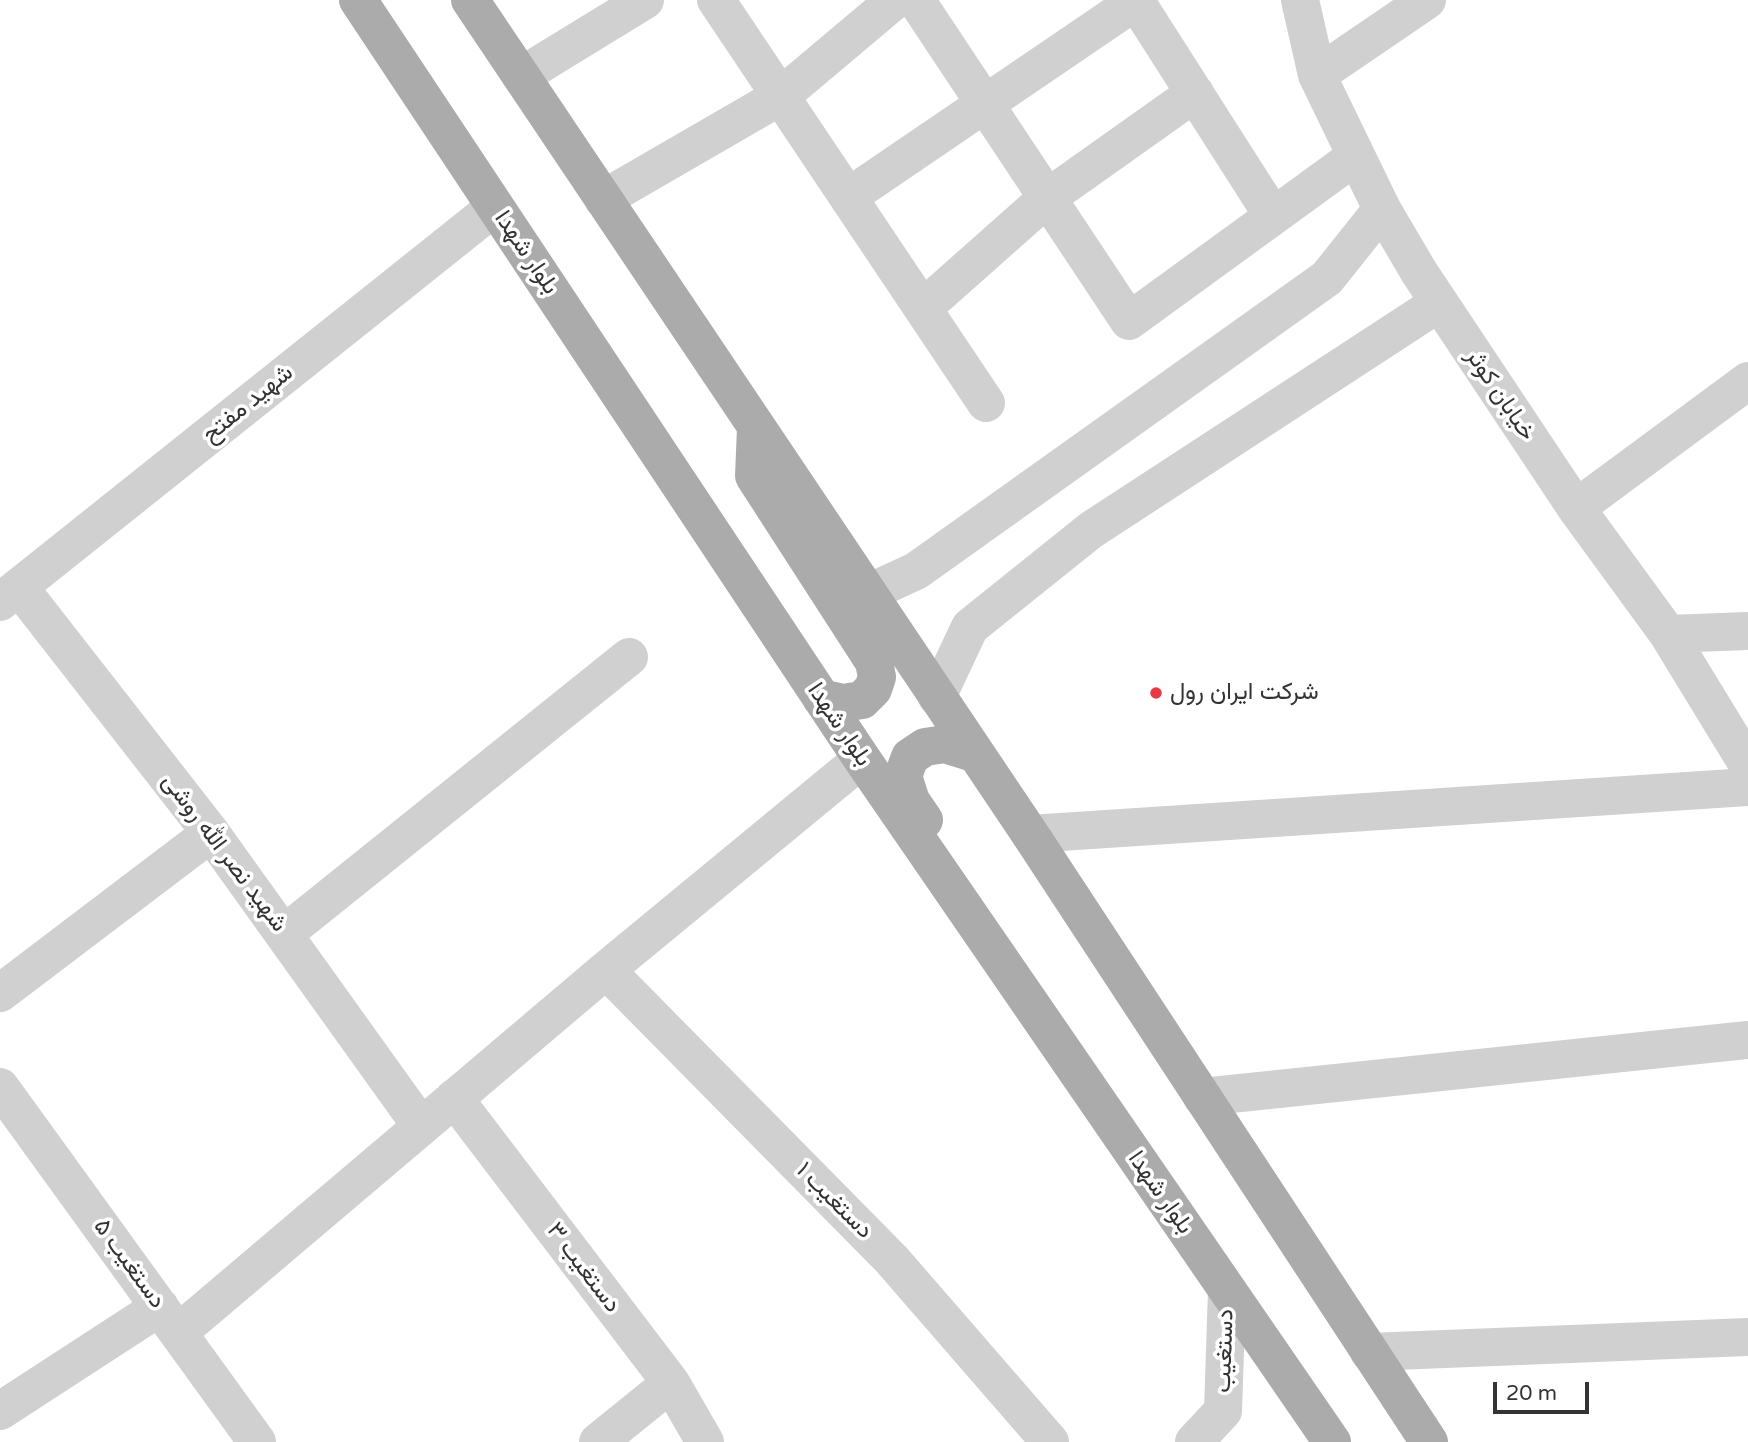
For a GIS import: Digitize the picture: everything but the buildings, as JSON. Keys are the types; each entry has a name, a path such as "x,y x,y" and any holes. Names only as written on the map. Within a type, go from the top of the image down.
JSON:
{"main road":[{"name":"بلوار شهدا","path":"358,0 862,760 1332,1442"},
{"path":"470,0 1030,834 1429,1442"},
{"path":"756,428 754,476 874,662 877,677 873,689 862,700 843,703 821,698"},
{"path":"974,753 945,744 925,747 910,757 902,776 911,801 961,872 984,937"}],"street":[{"path":"521,76 645,0"},
{"path":"716,0 986,404"},
{"path":"603,199 781,96 895,0"},
{"path":"916,0 1129,321 1356,156"},
{"name":"خیابان کوثر","path":"1300,0 1317,75 1382,209 1439,303 1576,508 1668,634 1748,765"},
{"path":"1317,75 1427,0"},
{"path":"848,197 1136,1 1273,216"},
{"path":"923,308 1047,198 1195,93"},
{"name":"شهید مفتح","path":"10,594 495,207"},
{"path":"868,593 916,571 1327,278 1382,209"},
{"path":"937,698 970,627 1091,530 1439,303"},
{"path":"1576,508 1748,381"},
{"name":"شهید نصر الله روشی","path":"10,594 211,833 421,1126"},
{"path":"1668,634 1748,631"},
{"path":"284,934 629,657"},
{"path":"0,1410 169,1319 421,1126 862,760"},
{"path":"1030,834 1748,787"},
{"path":"0,993 211,833"},
{"name":"دستغیب ۱","path":"606,970 892,1260 1050,1442"},
{"path":"1202,1097 1748,1040"},
{"name":"دستغیب ۵","path":"0,1087 257,1442"},
{"name":"دستغیب ۳","path":"454,1098 671,1383 705,1442"},
{"name":"دستغیب","path":"1194,1442 1223,1411 1227,1290"},
{"path":"1369,1352 1748,1337"},
{"path":"598,1442 671,1383"}],"place":[{"name":"شرکت ایران رول","path":"1156,693"}]}
